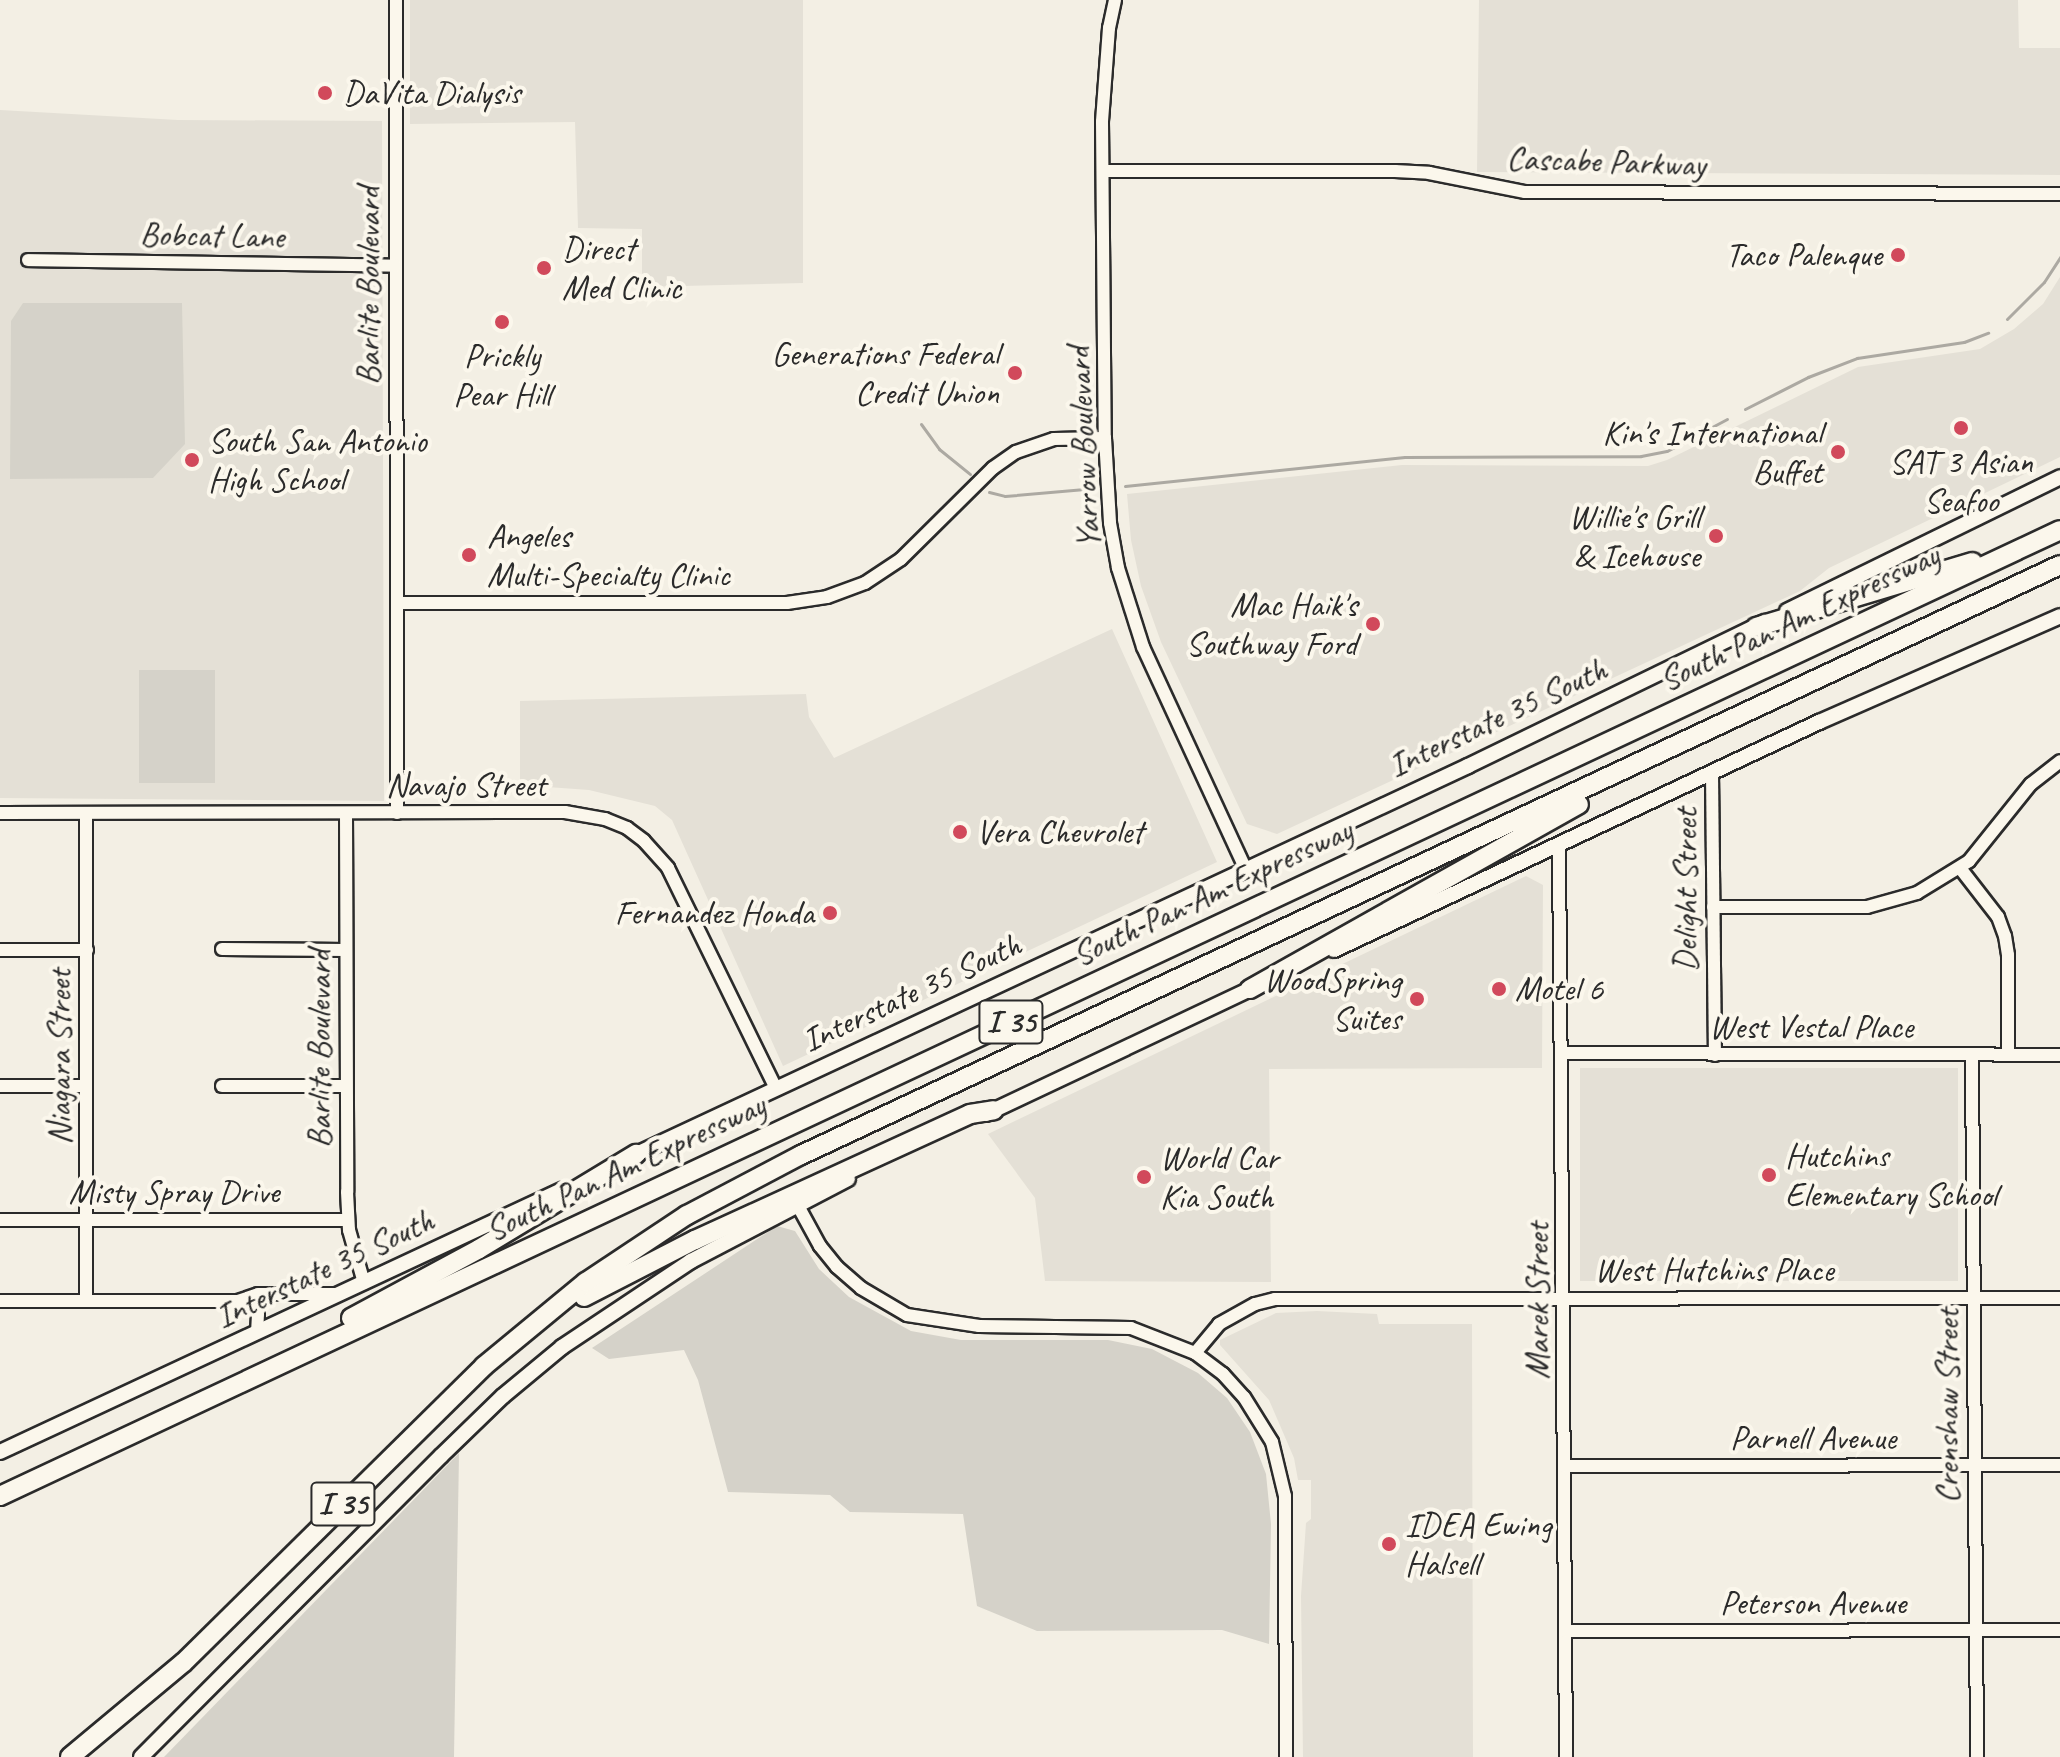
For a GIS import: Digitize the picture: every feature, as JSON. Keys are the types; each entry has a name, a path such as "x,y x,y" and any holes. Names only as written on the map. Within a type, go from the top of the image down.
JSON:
{"highway":[{"name":"South Pan Am Expressway","path":"0,1496 2060,530"},
{"path":"1756,627 2021,548"},
{"name":"South Pan Am Expressway","path":"70,1757 184,1662 446,1401 504,1349 622,1256 737,1186 2060,565"},
{"path":"1250,989 1549,819 1678,758 1770,701"},
{"path":"504,1349 596,1289 695,1240 970,1114 994,1110"},
{"path":"270,1369 331,1329 479,1249 636,1154"}],"main road":[{"name":"Interstate 35 South","path":"0,1452 1478,761 2060,477"},
{"path":"141,1757 503,1396 618,1307 691,1261 797,1204 1250,989 1712,773 2060,616"}],"street":[{"name":"Barlite Boulevard","path":"396,0 397,813"},
{"name":"Yarrow Boulevard","path":"1115,0 1105,72 1103,171 1105,438 1110,523 1132,617 1245,868"},
{"name":"Cascabe Parkway","path":"1103,171 1395,171 1429,173 1525,192 2060,194"},
{"name":"Bobcat Lane","path":"28,260 395,266"},
{"path":"397,603 787,603 827,597 865,583 901,559 993,468 1016,452 1054,439 1105,438"},
{"path":"1713,907 1867,907 1917,893 1960,868 1986,843 2031,784 2060,761"},
{"name":"Delight Street","path":"1712,773 1715,1055"},
{"name":"Navajo Street","path":"0,813 565,812 605,819 627,828 657,854 676,879 776,1088"},
{"name":"Niagara Street","path":"86,813 86,1301"},
{"name":"Barlite Boulevard","path":"346,813 348,1220 364,1283"},
{"name":"Marek Street","path":"1559,845 1565,1298 1566,1757"},
{"path":"1960,868 1998,917 2005,936 2008,955 2008,1055"},
{"path":"222,949 346,950"},
{"path":"0,950 87,950"},
{"name":"West Vestal Place","path":"1563,1053 2060,1055"},
{"name":"Crenshaw Street","path":"1972,1055 1977,1757"},
{"path":"0,1086 86,1086"},
{"path":"222,1086 346,1086"},
{"path":"797,1204 820,1246 837,1267 861,1288 907,1315 979,1326 1131,1328 1195,1353 1223,1374 1244,1397 1260,1419 1281,1470 1285,1496 1286,1757"},
{"name":"Misty Spray Drive","path":"0,1220 348,1220"},
{"path":"0,1301 238,1301 258,1294 337,1294"},
{"name":"West Hutchins Place","path":"1195,1353 1219,1324 1255,1304 1275,1299 2060,1298"},
{"path":"238,1301 258,1314 257,1331"},
{"name":"Parnell Avenue","path":"1565,1466 2060,1465"},
{"name":"Peterson Avenue","path":"1566,1631 2060,1630"}],"shaded area":[{"path":"410,0 803,0 803,283 642,287 642,229 578,228 575,122 410,124"},
{"path":"1479,0 2018,0 2019,48 2060,48 2060,175 1477,172"},
{"name":"South San Antonio High School","path":"0,110 178,120 382,121 384,801 0,798"},
{"path":"2060,277 2060,457 1829,568 1800,591 1277,834 1247,824 1161,642 1141,586 1131,540 1127,494 1402,465 1648,466 1667,460 1858,367 1980,349 2014,329 2043,304"},
{"path":"23,303 182,303 185,444 153,478 10,479 11,321"},
{"path":"1112,629 1217,862 783,1066 672,820 655,806 589,790 520,785 520,701 806,694 809,717 834,758"},
{"path":"139,670 215,670 215,783 139,783"},
{"path":"1526,876 1543,885 1542,1068 1269,1069 1271,1282 1045,1281 1035,1198 988,1134"},
{"name":"Hutchins Elementary School","path":"1580,1068 1958,1068 1958,1281 1580,1281"},
{"path":"777,1226 795,1231 819,1269 849,1297 911,1331 961,1340 1108,1340 1152,1349 1198,1373 1227,1398 1250,1432 1266,1474 1271,1524 1269,1644 1222,1630 1037,1631 977,1606 963,1514 850,1512 830,1495 728,1492 698,1380 684,1350 609,1359 592,1348"},
{"name":"IDEA Ewing Halsell","path":"1317,1311 1377,1314 1379,1324 1472,1324 1473,1757 1303,1757 1301,1596 1306,1523 1311,1519 1311,1480 1298,1480 1294,1458 1269,1400 1220,1345 1220,1340 1276,1313"},
{"path":"459,1453 454,1757 164,1757"}],"waterway":[{"path":"2007,319 2044,282 2060,257"},
{"path":"1745,409 1808,377 1857,358 1964,342 1988,333"},
{"path":"1125,486 1405,457 1641,456 1667,451 1727,419"},
{"path":"921,424 939,449 970,474"},
{"path":"989,492 1005,496 1085,489"}],"place":[{"name":"DaVita Dialysis","path":"325,93"},
{"name":"Taco Palenque","path":"1898,255"},
{"name":"Direct Med Clinic","path":"544,268"},
{"name":"Prickly Pear Hill","path":"502,322"},
{"name":"Generations Federal Credit Union","path":"1015,373"},
{"name":"SAT 3 Asian Seafoo","path":"1961,428"},
{"name":"Kin's International Buffet","path":"1838,452"},
{"name":"South San Antonio High School","path":"192,460"},
{"name":"Willie's Grill & Icehouse","path":"1716,536"},
{"name":"Angeles Multi-Specialty Clinic","path":"469,555"},
{"name":"Mac Haik's Southway Ford","path":"1373,624"},
{"name":"Vera Chevrolet","path":"960,832"},
{"name":"Fernandez Honda","path":"830,913"},
{"name":"Motel 6","path":"1499,989"},
{"name":"WoodSpring Suites","path":"1417,999"},
{"name":"Hutchins Elementary School","path":"1769,1175"},
{"name":"World Car Kia South","path":"1144,1177"},
{"name":"IDEA Ewing Halsell","path":"1389,1544"}]}
